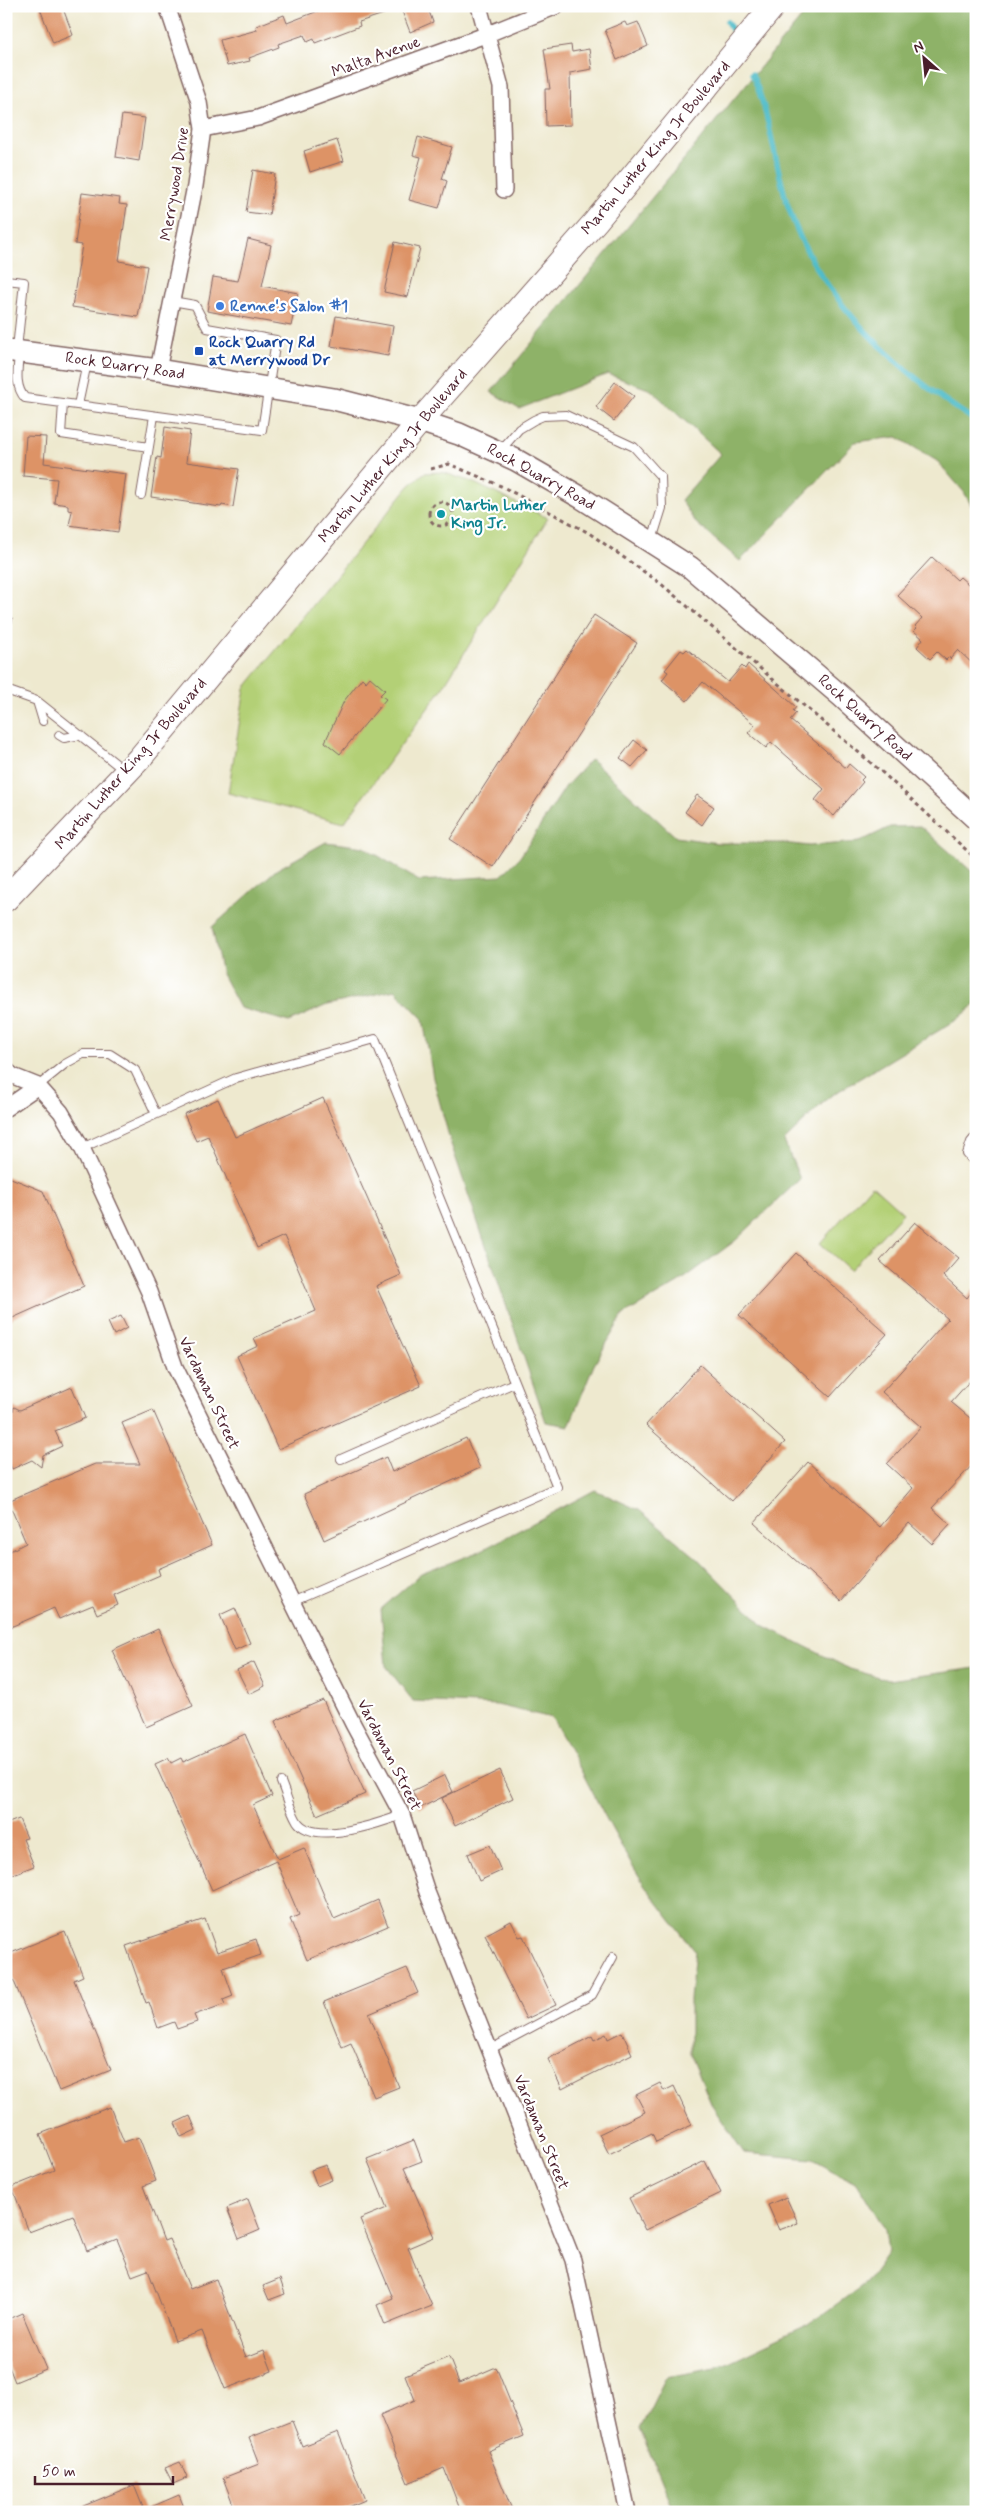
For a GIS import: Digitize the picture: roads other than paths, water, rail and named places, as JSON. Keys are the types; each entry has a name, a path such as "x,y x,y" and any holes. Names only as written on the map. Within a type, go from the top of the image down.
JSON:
{"main road":[{"name":"Martin Luther King Jr Boulevard","path":"6,899 127,773 420,421 596,222 773,6"},
{"name":"Rock Quarry Road","path":"14,351 158,370 334,398 420,421 459,434 499,452 580,497 698,573 841,696 976,818"}],"street":[{"name":"Merrywood Drive","path":"158,370 195,186 203,129 199,102 167,6"},
{"path":"479,6 501,87 504,190"},
{"name":"Malta Avenue","path":"203,129 258,118 488,34 558,6"},
{"name":"Vardaman Street","path":"6,1070 13,1076 38,1086 61,1112 82,1148 149,1292 175,1367 353,1724 402,1815 427,1892 575,2267 628,2512"},
{"path":"6,1108 38,1086"}],"lane":[{"path":"6,280 24,282 14,351 20,393 25,398 262,430 271,388 276,340 207,328 195,304 172,301"},
{"path":"78,405 88,361"},
{"path":"63,403 61,434 149,447"},
{"path":"499,452 519,429 534,420 543,416 566,415 634,447 661,477 662,508 651,542"},
{"path":"141,495 154,416"},
{"path":"6,690 37,701 82,735 127,773"},
{"path":"37,701 43,721"},
{"path":"59,735 64,738 82,735"},
{"path":"82,1148 236,1078 375,1039 556,1488 292,1602"},
{"path":"38,1086 64,1064 83,1054 110,1054 135,1070 156,1114"},
{"path":"976,1136 971,1142 967,1154 976,1164"},
{"path":"342,1459 514,1383"},
{"path":"281,1782 297,1821 305,1829 323,1833 373,1826 402,1815"},
{"path":"489,2050 592,1995 613,1957"}],"waterway":[{"path":"727,22 735,34"},
{"path":"752,74 764,107 788,206 801,239 819,271 839,301 889,355 917,379 976,421"}],"place":[{"name":"Renne's Salon #1","path":"220,306"},
{"name":"Rock Quarry Rd at Merrywood Dr","path":"199,351"},
{"name":"Martin Luther King Jr.","path":"441,514"}]}
